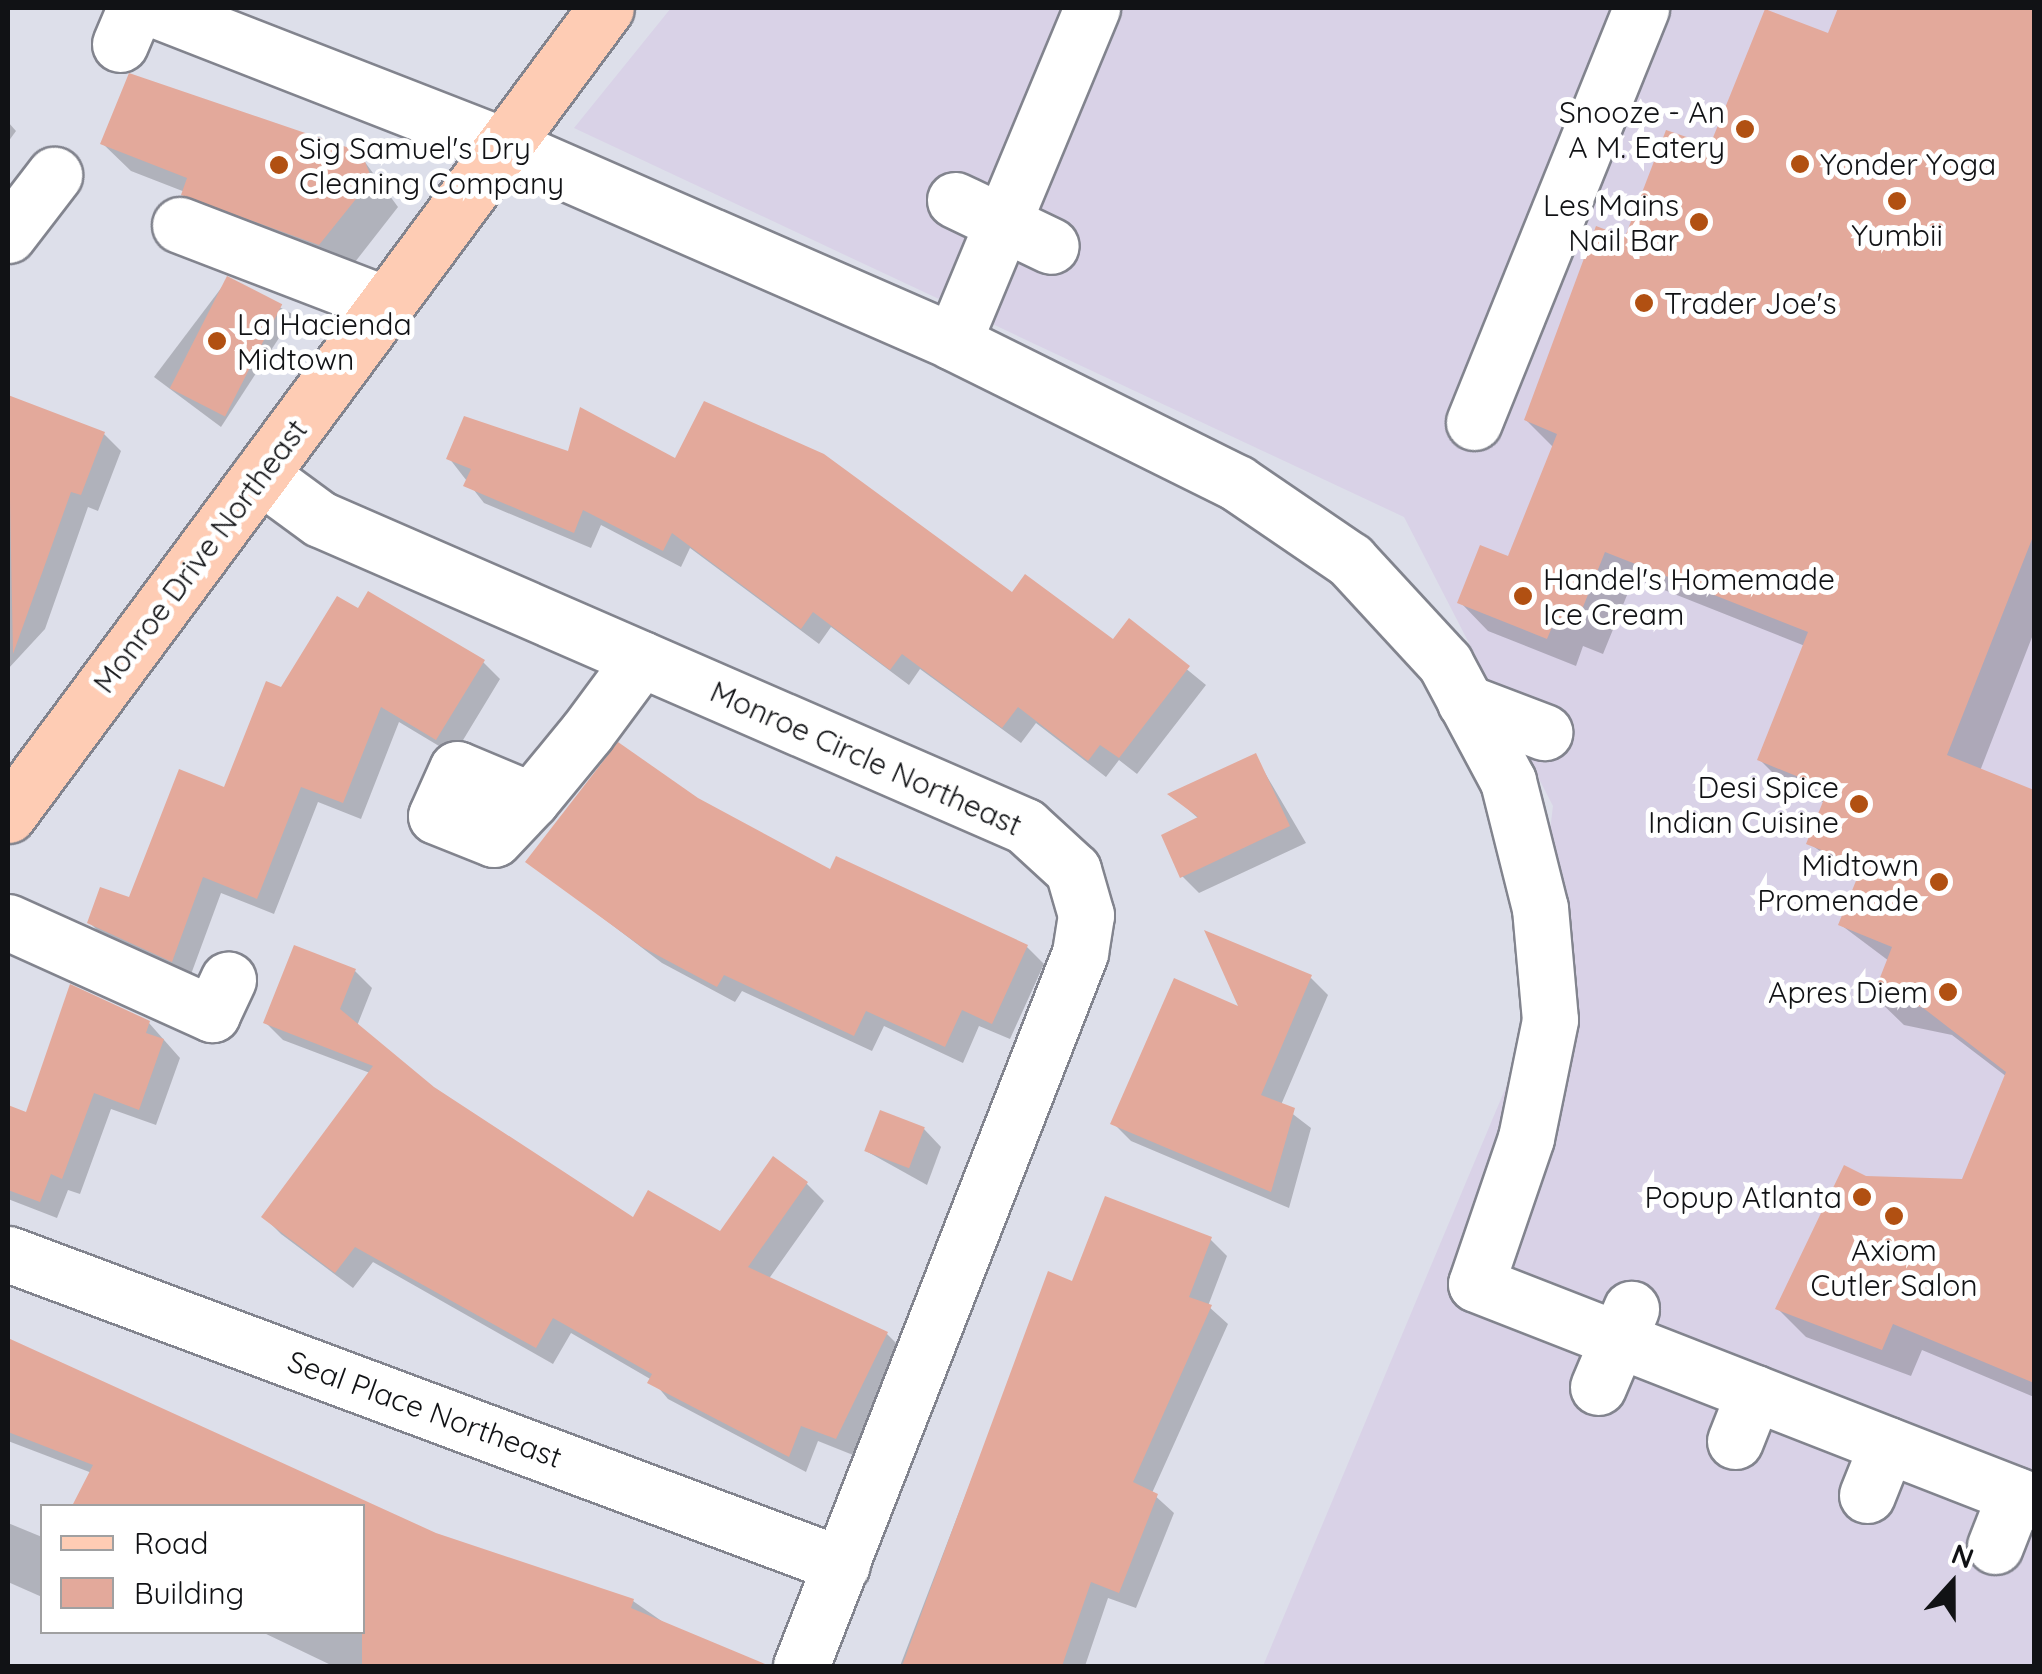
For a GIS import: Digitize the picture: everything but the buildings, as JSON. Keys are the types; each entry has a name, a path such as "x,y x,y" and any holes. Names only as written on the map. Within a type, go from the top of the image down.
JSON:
{"main road":[{"name":"Monroe Drive Northeast","path":"8,815 606,8"}],"street":[{"path":"953,342 1029,236 1062,96 1092,8"},
{"path":"1474,422 1640,8"},
{"path":"135,20 503,144 953,342 1237,483 1350,560 1444,663 1508,781 1540,908 1550,1020 1526,1138 1476,1284 1616,1345 1745,1417 1887,1445 2025,1498 1995,1546"},
{"path":"8,235 54,175"},
{"path":"955,200 1029,236"},
{"path":"180,224 386,304"},
{"name":"Monroe Circle Northeast","path":"260,475 320,520 1025,826 1073,870 1086,915 1080,953 801,1666"},
{"path":"531,800 641,658"},
{"path":"1465,702 1544,732"},
{"path":"8,922 215,1008"},
{"name":"Seal Place Northeast","path":"8,1254 842,1564"},
{"path":"1867,1495 1887,1445"}],"shaded area":[{"path":"671,8 2034,8 2034,1666 1263,1666 1524,1044 1553,806 1404,517 574,128"}],"place":[{"name":"Snooze - An A M. Eatery","path":"1745,129"},
{"name":"Yonder Yoga","path":"1800,164"},
{"name":"Sig Samuel's Dry Cleaning Company","path":"279,165"},
{"name":"Yumbii","path":"1897,201"},
{"name":"Les Mains Nail Bar","path":"1699,222"},
{"name":"Trader Joe's","path":"1644,303"},
{"name":"La Hacienda Midtown","path":"217,341"},
{"name":"Handel's Homemade Ice Cream","path":"1523,596"},
{"name":"Desi Spice Indian Cuisine","path":"1859,804"},
{"name":"Midtown Promenade","path":"1939,882"},
{"name":"Apres Diem","path":"1948,992"},
{"name":"Popup Atlanta","path":"1862,1197"},
{"name":"Axiom Cutler Salon","path":"1894,1216"}]}
